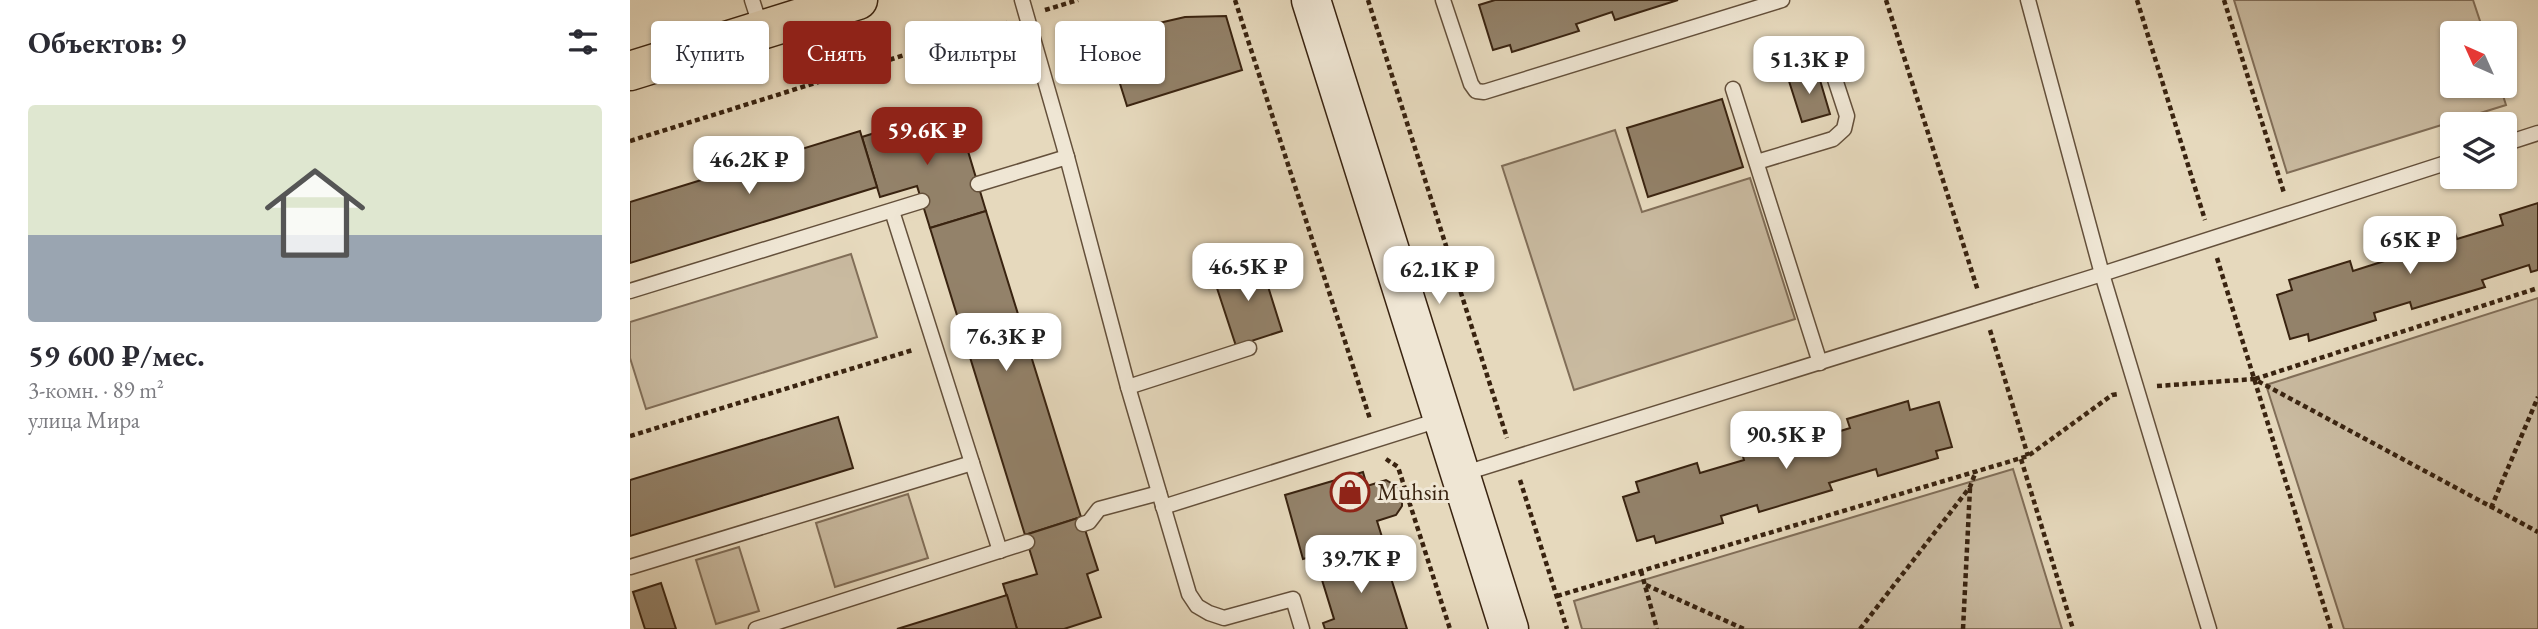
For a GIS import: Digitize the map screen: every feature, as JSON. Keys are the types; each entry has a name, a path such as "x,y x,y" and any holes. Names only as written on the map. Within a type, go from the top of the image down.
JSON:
{"main road":[{"path":"630,71 757,15 858,0"}],"street":[{"path":"1311,0 1509,629"}],"lane":[{"path":"1022,0 1128,387 1189,594 1197,606 1209,614 1224,618 1293,598 1302,629"},
{"path":"1443,0 1471,84 1476,91 1483,92 1782,0"},
{"path":"2028,0 2102,274 2209,629"},
{"path":"1757,162 1833,139 1844,129 1847,116 1830,64"},
{"path":"1733,89 1819,363"},
{"path":"2517,140 2538,134"},
{"path":"978,184 1067,157"},
{"path":"1461,474 2102,274 2440,165"},
{"path":"630,291 922,201"},
{"path":"892,211 1000,551"},
{"path":"1128,387 1250,348"},
{"path":"1083,524 1089,522 1099,509 1161,500 1443,419"},
{"path":"630,567 972,463"},
{"path":"756,629 1027,542"}],"path":[{"path":"630,141 1078,0"},
{"path":"1236,0 1376,440 1382,456 1398,467 1450,629"},
{"path":"1368,0 1567,629"},
{"path":"1886,0 2028,456"},
{"path":"2137,0 2331,629"},
{"path":"2224,0 2290,212"},
{"path":"1557,596 2028,456 2112,396 2169,384 2254,379 2538,288"},
{"path":"630,436 934,343"},
{"path":"2254,379 2538,532"},
{"path":"2491,508 2538,397"},
{"path":"2021,458 2073,629"},
{"path":"1860,629 1970,487 1976,471"},
{"path":"1963,629 1970,487"},
{"path":"1642,571 1657,629"},
{"path":"1646,585 1744,629"}],"shaded area":[{"path":"2234,0 2473,0 2480,21 2440,21 2440,98 2504,98 2506,105 2483,112 2440,112 2440,125 2287,173"},
{"path":"1615,130 1642,212 1750,178 1795,319 1574,390 1502,166"},
{"path":"851,254 877,337 646,409 630,358 630,322"},
{"path":"2538,298 2538,629 2344,629 2266,385"},
{"path":"2013,469 2062,629 1582,629 1574,601"},
{"path":"908,494 928,558 835,587 816,523"},
{"path":"739,547 759,611 716,624 696,560"}],"building":[{"path":"1495,0 1678,0 1615,20 1612,12 1576,24 1579,31 1512,52 1510,45 1493,50 1479,5"},
{"path":"1226,16 1242,70 1127,106 1120,84 1165,84 1165,22 1185,17"},
{"path":"1817,70 1830,114 1802,122 1788,78"},
{"path":"1722,99 1743,167 1648,197 1627,128"},
{"path":"948,110 961,149 967,148 986,211 930,228 917,186 880,197 862,137"},
{"path":"860,131 877,187 630,263 630,202"},
{"path":"2538,203 2538,270 2531,272 2529,265 2482,280 2485,287 2412,309 2410,302 2374,313 2376,320 2309,341 2308,334 2290,339 2277,295 2292,290 2289,280 2350,261 2353,271 2397,257 2394,248 2454,229 2457,239 2503,225 2500,215"},
{"path":"986,211 1081,517 1025,535 930,228"},
{"path":"1260,261 1282,331 1236,346 1213,276"},
{"path":"1908,401 1910,410 1939,402 1952,447 1936,451 1938,458 1878,476 1876,469 1829,483 1832,490 1759,512 1757,505 1721,516 1723,523 1656,543 1654,536 1637,541 1623,497 1639,492 1636,482 1697,463 1700,473 1744,460 1741,450 1802,432 1805,442 1850,428 1847,419"},
{"path":"838,417 853,468 630,536 630,480"},
{"path":"1363,472 1367,486 1386,480 1396,486 1402,498 1402,506 1396,515 1377,521 1382,537 1303,559 1285,495"},
{"path":"1081,517 1098,570 1087,574 1101,617 1064,629 1017,629 1003,584 1037,574 1025,535"},
{"path":"1372,550 1377,565 1381,564 1385,576 1390,575 1407,629 1325,629 1323,623 1334,619 1318,567"},
{"path":"661,583 676,629 645,629 633,592"},
{"path":"1007,595 1017,629 897,629"}],"place":[{"name":"Muhsin","path":"1350,492"}]}
